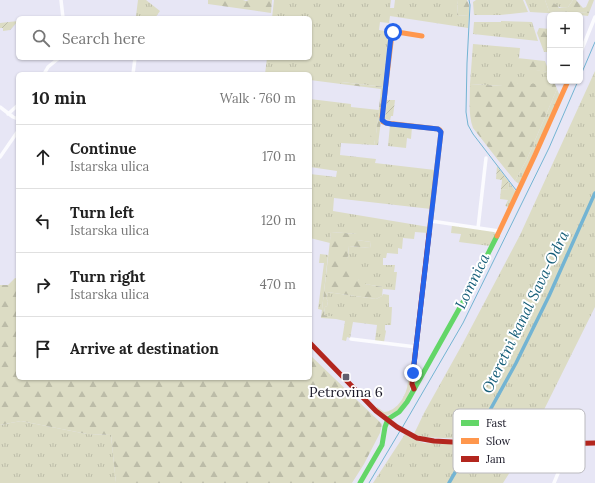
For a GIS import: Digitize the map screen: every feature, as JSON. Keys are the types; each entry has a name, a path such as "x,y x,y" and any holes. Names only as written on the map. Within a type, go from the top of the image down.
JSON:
{"street":[{"path":"61,0 63,16"},
{"path":"582,48 595,17"},
{"path":"414,389 412,381 441,134 440,130 391,124 382,120 392,34 393,32 397,32 422,36"},
{"path":"45,72 48,67 57,60"},
{"path":"133,72 135,60"},
{"path":"360,483 382,445 387,420 402,409 472,284 540,146 567,84"},
{"path":"0,107 16,119"},
{"path":"8,114 16,107"},
{"path":"0,157 16,134"},
{"path":"478,228 486,158"},
{"path":"431,221 499,231"},
{"path":"351,339 416,347"},
{"path":"312,345 367,402 397,427 422,440 453,442"},
{"path":"585,443 595,443"},
{"path":"554,483 558,473"}],"green space":[{"path":"138,0 146,0 160,11 156,16 136,16"},
{"path":"208,0 272,0 271,13 208,4"},
{"path":"274,0 391,0 390,8 394,8 395,0 458,0 457,15 469,16 468,28 390,16 389,23 380,22 379,30 391,32 385,87 312,80 312,72 265,72 267,60 312,60 312,16 272,16"},
{"path":"458,0 467,0 469,5 469,16 457,15"},
{"path":"476,0 523,0 528,12 500,15 474,15 473,2"},
{"path":"525,0 545,0 549,11 569,12 547,13 530,12"},
{"path":"545,0 553,0 553,3 559,8 568,7 573,0 576,0 583,8 586,7 589,0 594,0 589,13 549,11"},
{"path":"553,0 573,0 568,7 564,8 555,5"},
{"path":"583,13 589,13 588,16 583,15"},
{"path":"16,21 10,30 3,31 3,28 0,28 0,23"},
{"path":"474,22 532,22 538,41 473,34"},
{"path":"539,28 547,29 547,52 544,52 537,33"},
{"path":"473,44 520,48 517,67 547,72 547,84 518,84 505,81 503,86 470,84"},
{"path":"517,58 545,61 547,72 516,68"},
{"path":"595,71 595,307 544,409 453,409 453,438 424,437 414,434 424,413 520,235"},
{"path":"505,81 515,81 518,84 555,84 557,89 527,159 515,181 473,128 471,123 470,84 502,86 505,84"},
{"path":"341,82 385,87 378,145 374,145 375,140 370,140 371,134 376,134 381,89 341,84"},
{"path":"557,89 560,96 519,184 515,181 527,159"},
{"path":"312,99 351,104 351,107 379,110 376,134 371,134 375,140 374,145 341,143 340,155 376,159 375,163 435,170 431,209 334,198 333,211 429,227 428,233 415,232 414,239 403,238 402,249 398,248 398,254 387,253 386,258 383,258 383,265 395,265 394,272 397,272 395,290 383,289 383,287 365,284 344,265 348,256 349,246 370,248 371,242 357,240 357,234 331,232 330,243 312,238 312,174 336,177 337,171 312,167"},
{"path":"387,100 395,100 393,116 391,116 390,120 385,119"},
{"path":"390,125 412,127 411,139 407,138 406,148 388,146"},
{"path":"497,166 509,182 508,190 501,189 502,180 496,179"},
{"path":"509,182 516,192 509,207 505,206 508,200 500,199 501,189 508,190"},
{"path":"452,225 494,231 495,234 490,246 459,242 461,234 451,233"},
{"path":"331,232 357,234 357,240 371,242 370,248 349,246 345,265 359,270 358,279 365,281 365,284 383,287 382,296 376,299 327,292 326,298 328,301 327,306 325,307 324,315 336,317 336,319 321,318"},
{"path":"320,254 328,255 322,310 318,309 324,263 319,263"},
{"path":"16,278 16,380 312,380 312,357 382,424 380,433 352,483 116,483 111,435 87,434 21,421 0,425 0,285 8,285"},
{"path":"327,292 376,299 383,294 389,295 389,307 392,307 391,325 385,325 386,331 384,342 375,341 377,325 353,322 350,338 347,337 346,341 342,340 345,321 324,315 325,307 327,306 328,301 326,298"},
{"path":"413,349 415,349 413,373 411,388 408,396 399,409 386,416 376,409 377,407 384,412 388,411 396,407 402,400 407,388"},
{"path":"21,421 87,434 111,435 116,483 0,483 0,425"},
{"path":"405,434 424,443 453,444 453,473 509,473 503,483 373,483"}],"waterway":[{"path":"469,0 466,112 468,125 473,134 516,190"},
{"name":"Lomnica","path":"583,70 595,42"},
{"name":"Lomnica","path":"402,428 463,323 549,148 577,84"},
{"name":"Oteretni kanal Sava-Odra","path":"491,409 516,363 549,296 595,193"},
{"name":"Lomnica","path":"369,483 400,431"},
{"name":"Oteretni kanal Sava-Odra","path":"449,483 455,473"}],"traffic: fast":[{"path":"360,483 382,445 388,419 399,412 407,402 468,293 497,236"}],"traffic: slow":[{"path":"422,36 397,32 393,32 392,34 382,117 383,122 386,123 438,129 441,132 429,234"},
{"path":"497,236 567,84"}],"traffic: jam":[{"path":"414,389 412,384 413,373 429,234"},
{"path":"312,345 376,411 397,427 417,438 453,442"},
{"path":"585,443 595,443"}],"place":[{"name":"Petrovina 6","path":"346,377"}],"route":[{"path":"393,32 391,36 382,120 383,122 391,124 438,129 441,132 413,373"}]}
